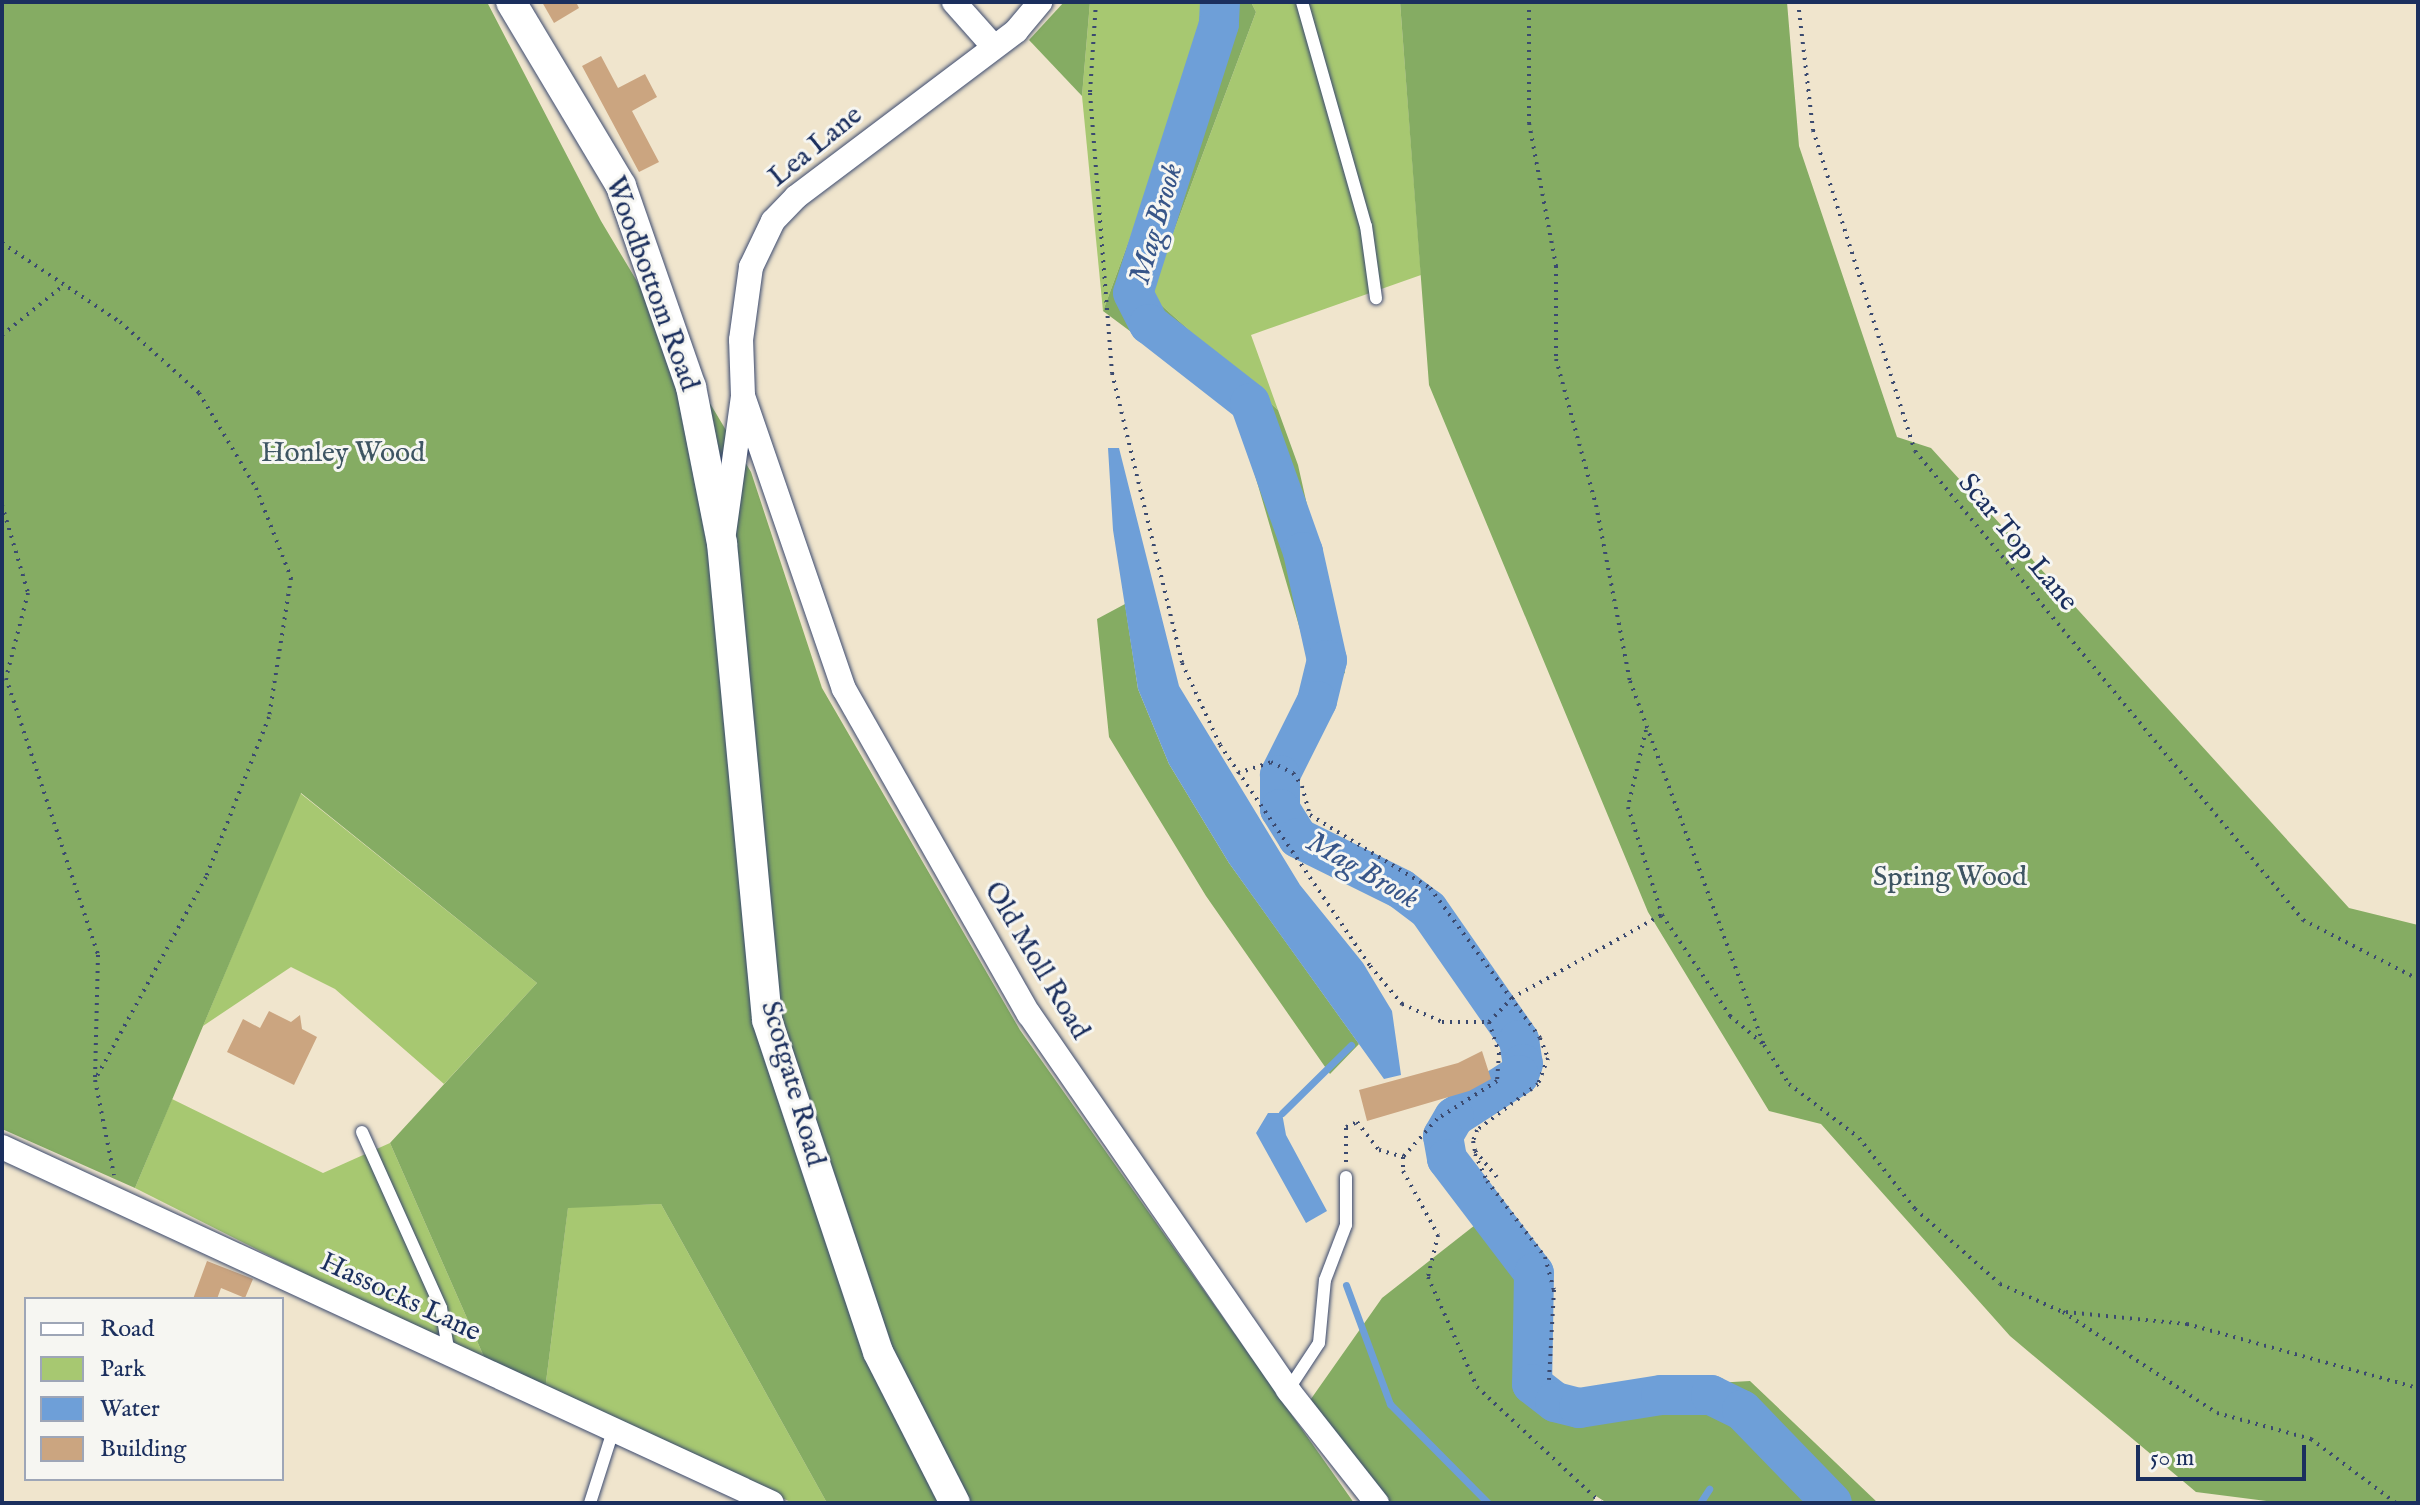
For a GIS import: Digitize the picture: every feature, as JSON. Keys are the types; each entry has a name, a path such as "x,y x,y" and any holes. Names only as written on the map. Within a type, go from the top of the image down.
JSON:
{"street":[{"name":"Woodbottom Road","path":"511,2 621,186 691,387 722,543"},
{"path":"954,2 994,47"},
{"name":"Lea Lane","path":"722,543 743,396 741,340 751,267 773,221 796,197 994,47 1040,2"},
{"name":"Old Moll Road","path":"743,396 844,689 1029,1014 1288,1390 1377,1503"},
{"name":"Scotgate Road","path":"722,543 767,1020 878,1352 955,1503"},
{"name":"Hassocks Lane","path":"2,1147 772,1503"}],"lane":[{"path":"1302,2 1366,226 1376,298"},
{"path":"362,1132 441,1308 449,1354"},
{"path":"1288,1390 1319,1343 1325,1280 1346,1225 1346,1177"},
{"path":"590,1503 614,1428"}],"path":[{"path":"1096,2 1090,93 1112,373 1182,663 1238,773 1309,882 1402,1004 1442,1022 1489,1022 1512,998 1662,915"},
{"path":"1529,2 1529,123 1556,266 1556,359 1596,505 1630,681 1764,1045 1789,1084 1859,1138 1915,1209 2000,1284 2063,1312 2217,1413 2311,1439 2396,1503"},
{"name":"Scar Top Lane","path":"1798,2 1813,130 1915,451 2303,920 2418,979"},
{"path":"2,243 120,322 199,393 256,488 291,578 269,717 206,877 95,1080"},
{"path":"2,335 64,285"},
{"path":"2,505 28,593 6,678 98,955 95,1080 118,1199"},
{"path":"1646,728 1628,807 1662,915 1730,1016 1764,1045"},
{"path":"1238,773 1271,762 1293,773 1310,815 1430,888 1512,998 1548,1058 1538,1084 1477,1130 1475,1151 1487,1181 1545,1257 1554,1290 1549,1380"},
{"path":"1489,1022 1499,1053 1497,1081 1437,1119 1403,1157 1403,1171 1438,1235 1428,1277 1477,1387 1601,1503"},
{"path":"1346,1177 1346,1127 1351,1123 1357,1122 1379,1150 1403,1157"},
{"path":"1475,1151 1497,1177"},
{"path":"2063,1312 2187,1324 2418,1388"}],"green space":[{"name":"Honley Wood","path":"2,2 487,2 601,221 751,472 822,688 1020,1030 1354,1503 827,1503 661,1204 568,1208 545,1390 488,1366 390,1143 537,983 301,793 135,1188 2,1129"},
{"path":"1064,2 1090,2 1082,96 1029,40"},
{"path":"1090,2 1208,2 1213,13 1103,311 1082,96"},
{"path":"1208,2 1251,2 1256,12 1150,295 1278,410 1298,465 1345,673 1316,684 1236,410 1103,311 1213,13"},
{"path":"1251,2 1400,2 1421,275 1251,335 1278,410 1150,295 1256,12"},
{"name":"Spring Wood","path":"1400,2 1787,2 1799,146 1897,437 1931,448 2349,908 2418,925 2418,1503 2282,1503 2196,1492 2010,1336 1821,1124 1769,1111 1648,912 1429,385"},
{"path":"1125,604 1138,689 1169,764 1229,863 1359,1044 1330,1074 1206,896 1109,737 1097,619"},
{"path":"300,793 537,983 444,1084 335,989 291,967 203,1026"},
{"path":"172,1099 323,1173 390,1143 488,1366 135,1188"},
{"path":"661,1204 827,1503 793,1503 545,1390 568,1207"},
{"path":"1498,1207 1540,1265 1546,1295 1543,1382 1555,1392 1750,1381 1878,1503 1607,1503 1596,1496 1592,1503 1386,1503 1306,1406 1382,1298"}],"water":[{"path":"1108,448 1119,448 1179,686 1300,885 1363,963 1392,1011 1401,1075 1384,1079 1229,863 1169,764 1138,689 1113,530"},
{"path":"1268,1113 1282,1113 1286,1135 1327,1211 1306,1223 1256,1133"}],"building":[{"path":"542,2 576,2 579,8 554,23"},
{"path":"601,56 618,88 645,74 657,97 632,111 659,162 639,172 582,66"},
{"path":"269,1011 291,1022 300,1015 302,1029 317,1037 294,1085 227,1052 243,1019 260,1028"},
{"path":"1482,1051 1491,1079 1469,1091 1367,1121 1359,1090 1458,1063"},
{"path":"207,1261 253,1279 245,1297 221,1288 218,1297 194,1297"}],"waterway":[{"name":"Mag Brook","path":"1220,2 1219,24 1133,293 1149,324 1250,403 1303,552 1327,660 1317,701 1280,775 1280,809 1298,838 1401,889 1428,909 1519,1040 1523,1064 1519,1075 1454,1117 1443,1136 1447,1159 1534,1273 1532,1384 1555,1402 1579,1408 1661,1395 1711,1395 1742,1410 1832,1503"},
{"path":"1282,1113 1351,1045"},
{"path":"1346,1285 1390,1404 1488,1503"},
{"path":"1700,1503 1709,1489"}]}
